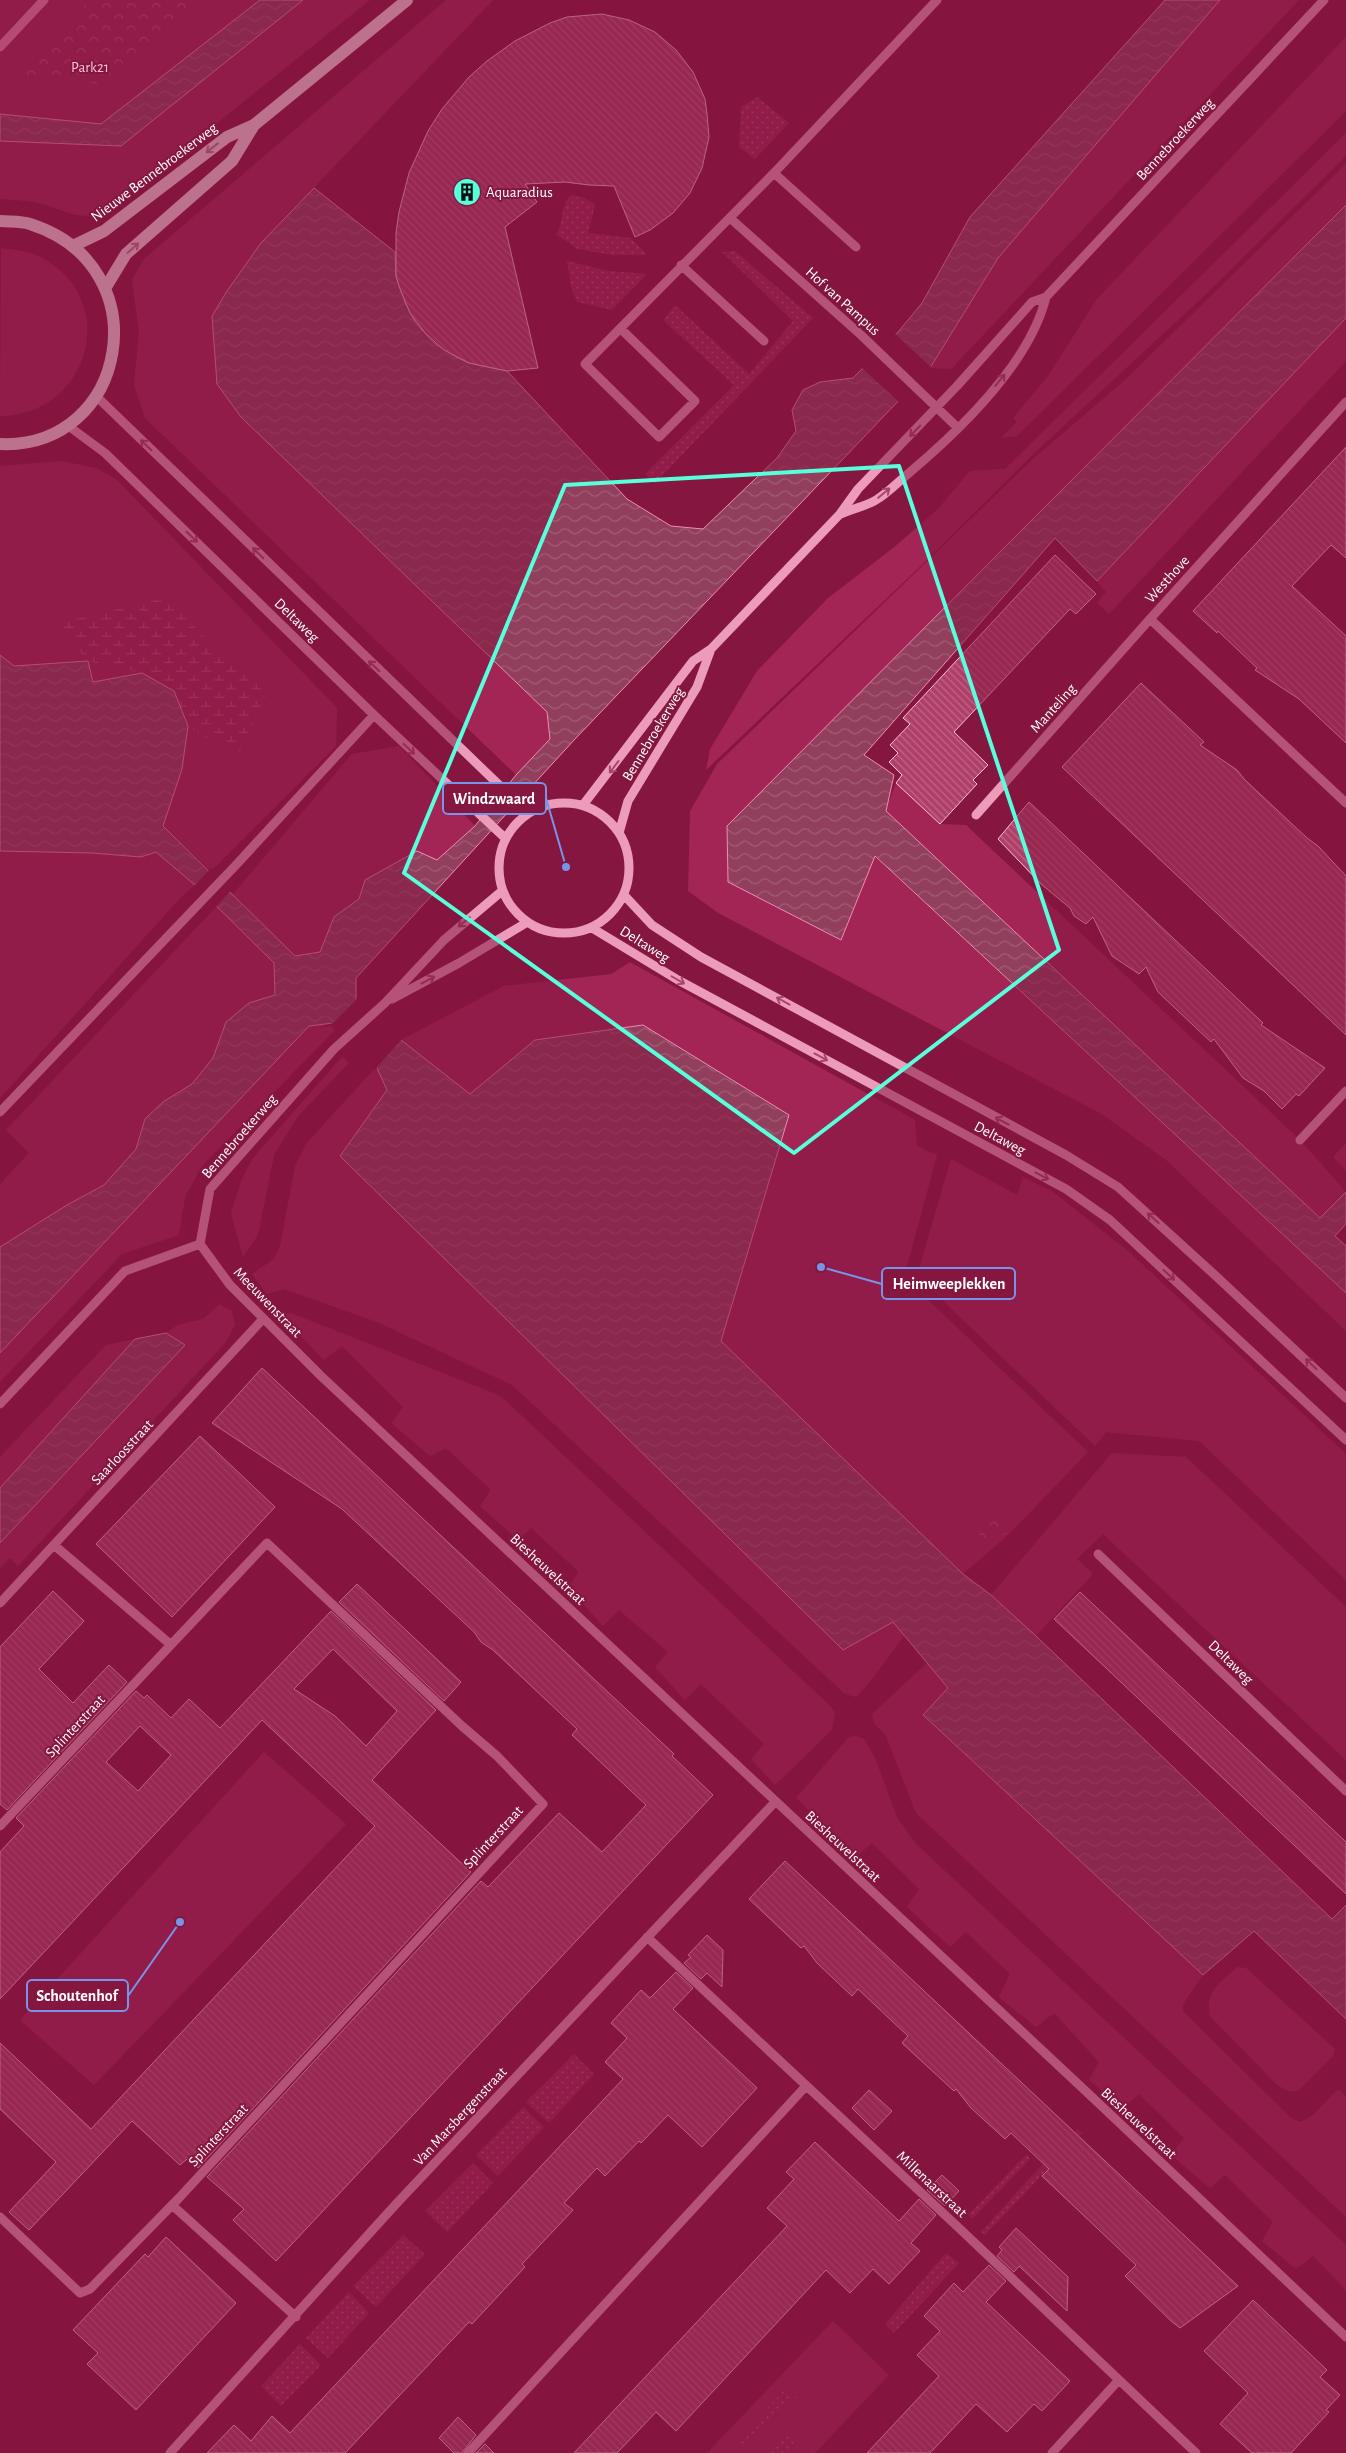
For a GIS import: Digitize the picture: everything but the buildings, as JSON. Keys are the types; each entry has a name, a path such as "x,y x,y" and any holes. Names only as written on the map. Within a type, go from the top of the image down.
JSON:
{"main road":[{"name":"Nieuwe Bennebroekerweg","path":"73,246 104,231 227,137 254,125 407,0"},
{"name":"Nieuwe Bennebroekerweg","path":"106,287 126,254 232,161 254,125"},
{"path":"0,221 28,224 57,234 73,246 95,269 106,287 114,317 114,348 106,377 90,404 67,425 35,440 0,444"}],"street":[{"path":"621,329 695,401 660,437 585,364 774,173 937,0"},
{"name":"Bennebroekerweg","path":"840,514 876,500 937,449 958,428 1018,358 1040,318 1046,297 1324,0"},
{"path":"774,173 856,247"},
{"name":"Hof van Pampus","path":"730,218 937,407"},
{"path":"681,265 764,341"},
{"name":"Bennebroekerweg","path":"583,805 693,661 711,649 840,514 858,489 937,407 1032,302 1046,297"},
{"name":"Deltaweg","path":"95,394 528,813"},
{"name":"Westhove","path":"1346,402 1150,618 1346,803"},
{"path":"937,407 958,428"},
{"name":"Deltaweg","path":"67,425 105,453 374,715 505,838"},
{"name":"Manteling","path":"976,815 1150,618"},
{"name":"Bennebroekerweg","path":"619,833 628,801 697,687 711,649"},
{"path":"0,1112 236,865 374,715"},
{"path":"554,803 583,805 602,814 619,833 627,851 629,874 624,895 613,912 592,928 572,934 554,934 526,923 514,912 502,891 498,867 505,838 510,829 528,813 554,803"},
{"name":"Bennebroekerweg","path":"200,1244 210,1189 334,1049 385,1003 444,940 502,891"},
{"name":"Deltaweg","path":"624,895 652,925 701,957 1066,1155 1118,1187 1225,1283 1346,1398"},
{"name":"Bennebroekerweg","path":"385,1003 459,964 526,923"},
{"name":"Deltaweg","path":"592,928 678,980 1066,1189 1110,1220 1346,1440"},
{"path":"1300,1140 1346,1091"},
{"path":"0,1404 125,1271 200,1244"},
{"name":"Meeuwenstraat","path":"200,1244 230,1285 321,1376"},
{"name":"Saarloosstraat","path":"0,1603 263,1319"},
{"name":"Biesheuvelstraat","path":"321,1376 1346,2337"},
{"name":"Splinterstraat","path":"0,1826 267,1542 462,1726 497,1756 542,1804 172,2205 90,2290 80,2293 0,2216"},
{"path":"54,1545 170,1644"},
{"name":"Deltaweg","path":"1098,1554 1346,1791"},
{"name":"Van Marsbergenstraat","path":"170,2453 397,2203 775,1802"},
{"name":"Millenaarstraat","path":"647,1938 1196,2453"},
{"path":"468,2453 806,2086"},
{"path":"172,2205 296,2316"},
{"path":"1052,2453 1118,2381"}],"highlighted area":[{"path":"899,466 1059,950 794,1153 404,873 565,485"}],"green space":[{"name":"Park21","path":"0,0 284,0 112,135 0,129"},
{"path":"89,0 204,0 161,39 98,84 21,77"},
{"path":"303,0 370,0 110,209 83,216 43,204 22,200 0,199 0,141 121,146"},
{"path":"446,0 493,0 261,243 212,316 214,337 241,417 547,712 550,739 516,775 145,418 134,385 139,332 132,280 144,259"},
{"path":"1220,0 1299,0 951,369 930,368 998,258"},
{"path":"1346,37 1346,111 1017,436 1001,438 1017,422 1013,418 1048,376 1097,299"},
{"path":"757,97 789,123 755,159 739,147 741,107"},
{"path":"1346,133 1346,156 1206,294 1030,457 924,563 706,770 710,749 757,671 828,598 893,548 938,509 970,471 1005,469"},
{"path":"1346,164 1346,205 727,826 728,882 841,940 874,856 1346,1293 1346,1331 1166,1160 1100,1113 718,913 688,891 690,811 717,764 1033,459 1124,381"},
{"path":"571,195 585,198 595,205 588,233 631,238 647,255 612,255 577,249 556,234 559,229 563,209"},
{"path":"1,248 33,254 42,258 67,277 81,300 87,326 84,352 74,377 56,397 31,411 0,416"},
{"path":"735,251 813,318 655,483 645,474 734,385 663,320 675,305 749,374 793,321 722,252"},
{"path":"567,261 609,271 647,274 612,310 577,302 571,287"},
{"path":"1346,318 1346,361 1109,614 1097,603 1106,592 1097,581"},
{"path":"61,461 96,468 117,480 337,708 336,746 211,871 163,826 182,769 142,673 93,682 88,661 14,666 0,655 0,466"},
{"path":"168,597 227,663 268,690 240,752 211,741 188,726 174,691 142,673 88,661 55,624"},
{"path":"399,746 475,826 437,860 365,880 359,899 334,917 320,952 295,956 233,894 352,754"},
{"path":"896,783 940,824 966,825 1300,1140 1346,1192 1320,1218 885,811"},
{"path":"0,851 92,853 141,857 156,852 195,885 180,898 0,1098"},
{"path":"217,906 274,963 275,995 249,1003 226,1022 213,1058 192,1084 163,1102 145,1119 136,1149 104,1185 67,1205 0,1247 0,1184 29,1153 6,1130"},
{"path":"630,962 915,1120 917,1146 937,1155 904,1277 1088,1452 1010,1533 963,1574 721,1341 789,1115 535,1040 470,1094 401,1040 504,986 611,974"},
{"path":"333,1023 336,1029 202,1166 185,1197 179,1235 122,1254 0,1382 0,1353 309,1026"},
{"path":"342,1057 349,1063 298,1116 274,1155 258,1235 243,1257 231,1213 241,1181 253,1158"},
{"path":"377,1066 387,1090 340,1155 893,1622 904,1636 869,1683 856,1697 845,1694 512,1385 377,1322 284,1289 267,1294 252,1274 274,1259 280,1246 295,1167 306,1144"},
{"path":"1346,1143 1346,1170 1333,1157"},
{"path":"951,1159 1017,1195 1023,1177 1053,1192 1128,1251 1346,1454 1346,1580 1199,1441 1106,1432 1095,1446 917,1276"},
{"path":"220,1304 232,1311 235,1324 226,1342 18,1566 10,1558 0,1568 0,1543 184,1346 166,1333 178,1325 203,1319"},
{"path":"291,1313 496,1394 505,1400 828,1704 835,1712 832,1730 775,1785 751,1759 764,1744 701,1684 685,1700 655,1667 668,1652 619,1610 603,1626 568,1587 579,1572 531,1528 518,1540 480,1506 491,1490 446,1448 430,1456 391,1423 403,1407 342,1346 324,1360 281,1315"},
{"path":"135,1339 0,1488 0,1457 106,1345"},
{"path":"1112,1453 1186,1457 1346,1607 1346,1760 1103,1534 1077,1559 1093,1574 1036,1636 991,1595"},
{"path":"981,1513 1013,1531 978,1546"},
{"path":"927,1663 948,1688 923,1716 1203,1975 1183,2004 1183,2011 1291,2118 1300,2122 1312,2116 1338,2089 1346,2097 1346,2217 916,1813 886,1736 874,1723 872,1714"},
{"path":"856,1736 864,1739 875,1758 897,1817 915,1843 1346,2245 1346,2290 1313,2256 1296,2269 1262,2241 1273,2222 1225,2175 1210,2188 1171,2155 1184,2138 1139,2094 1123,2108 1089,2080 1099,2062 1054,2013 1036,2027 999,1997 1010,1974 966,1932 950,1947 907,1907 919,1889 872,1843 858,1855 796,1798 849,1737"},
{"path":"264,1752 346,1824 94,2085 20,2020"},
{"path":"1237,1967 1246,1968 1335,2049 1333,2056 1299,2090 1290,2092 1277,2085 1210,2016 1210,2000 1215,1988"},
{"path":"574,2054 594,2074 549,2123 526,2102"},
{"path":"523,2107 544,2127 498,2176 476,2155"},
{"path":"1077,2129 1082,2133 985,2235 981,2232 1026,2182"},
{"path":"1027,2154 1030,2159 972,2219 968,2215"},
{"path":"473,2163 493,2183 447,2232 425,2211"},
{"path":"403,2235 425,2254 376,2307 353,2286"},
{"path":"946,2253 959,2263 894,2333 885,2324"},
{"path":"349,2292 369,2313 328,2358 306,2338"},
{"path":"833,2321 889,2375 815,2453 707,2453"},
{"path":"300,2344 321,2365 281,2406 261,2386"},
{"path":"783,2391 799,2396 743,2444 738,2441"},
{"path":"789,2434 800,2444 789,2453 771,2453"}],"water":[{"path":"260,0 303,0 121,146 0,141 0,114 101,124"},
{"path":"1165,0 1220,0 998,258 930,368 575,739 356,978 356,1000 401,1040 470,1094 535,1040 643,1025 789,1115 721,1341 963,1574 991,1595 1036,1636 1332,1919 1346,1905 1346,2019 1254,1931 1203,1975 923,1715 948,1688 893,1622 843,1650 340,1156 387,1090 376,1066 333,1023 309,1026 0,1353 0,1247 67,1205 104,1185 136,1149 145,1119 163,1102 192,1084 213,1058 226,1022 249,1003 275,995 274,963 195,885 156,852 141,857 92,853 0,851 0,655 14,666 88,661 93,682 142,673 174,691 188,726 182,769 163,826 295,956 320,952 334,917 359,899 365,880 417,851 437,860 475,826 516,775 550,739 547,712 241,417 217,384 212,316 261,243 314,188 395,252 396,276 405,302 415,322 434,343 469,363 507,371 627,499 671,526 703,529 777,458 796,431 792,410 803,390 820,382 853,378 898,332 922,303 970,217"},
{"path":"1346,205 1346,318 1097,581 1055,538 864,755 894,775 886,811 1320,1218 1346,1192 1346,1224 1335,1236 1346,1246 1346,1293 875,856 841,940 728,882 727,826"},
{"path":"166,1333 185,1345 0,1543 0,1488 135,1339"}],"pier":[{"path":"894,333 933,369 900,403 861,367"},
{"path":"211,868 232,889 215,908 193,887"},
{"path":"359,992 359,999 403,1038 377,1067 376,1071 331,1026 319,1028 333,1023 356,1000"}],"waterway":[{"path":"0,47 44,0"}],"place":[{"name":"Aquaradius","path":"467,192"},
{"name":"Windzwaard","path":"566,867"},
{"name":"Heimweeplekken","path":"821,1267"},
{"name":"Schoutenhof","path":"180,1922"}]}
